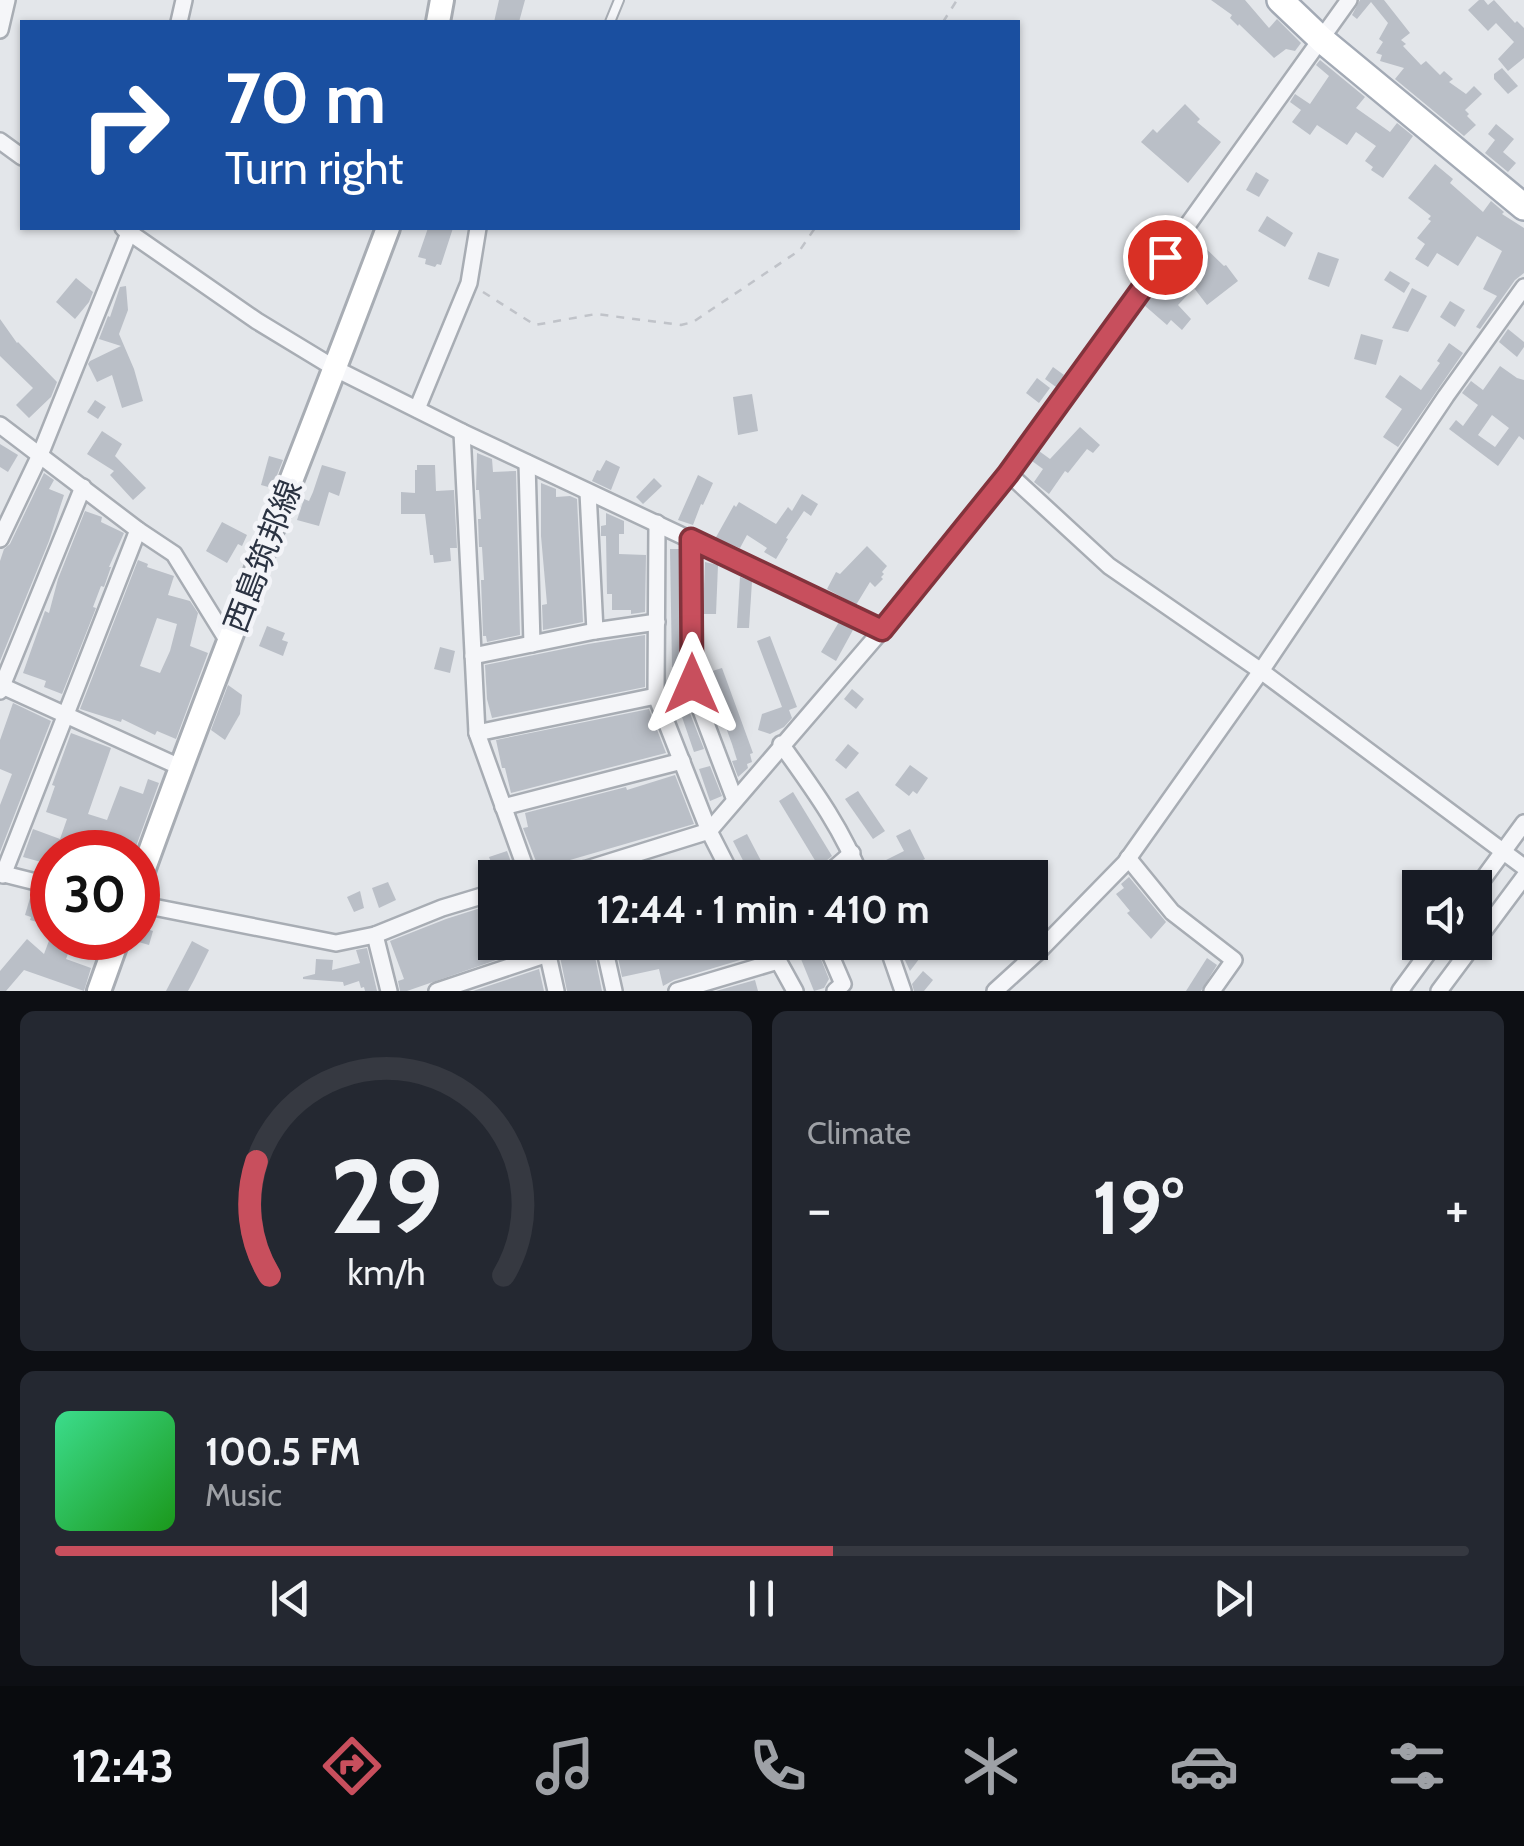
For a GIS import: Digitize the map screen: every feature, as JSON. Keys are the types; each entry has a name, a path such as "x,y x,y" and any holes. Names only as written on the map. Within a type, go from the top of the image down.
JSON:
{"main road":[{"path":"1280,0 1322,40 1524,207"},
{"name":"西島筑邦線","path":"158,830 387,230"},
{"path":"99,991 110,960"}],"street":[{"path":"0,30 8,0"},
{"path":"625,860 709,831 882,630 1008,474 1349,0"},
{"path":"0,539 40,454 128,230"},
{"path":"129,230 257,321 336,369 882,630"},
{"path":"418,408 469,283 478,230"},
{"path":"995,991 1040,951 1128,858 1261,671 1392,474 1516,311 1524,287"},
{"path":"0,425 174,554 229,644"},
{"path":"462,432 476,733 522,860"},
{"path":"527,463 532,644"},
{"path":"1008,474 1109,566 1261,671 1524,867"},
{"path":"83,488 1,687 180,767"},
{"path":"588,492 595,632"},
{"path":"657,523 656,696 724,860"},
{"path":"30,881 2,874 138,530"},
{"path":"691,539 692,684 735,800"},
{"path":"473,656 656,622"},
{"path":"656,676 691,674"},
{"path":"476,733 656,696"},
{"path":"781,744 855,860"},
{"path":"503,807 682,761"},
{"path":"1490,870 1524,822"},
{"path":"844,860 852,853"},
{"path":"1128,858 1172,912 1234,960 1212,991"},
{"path":"1439,991 1524,877"},
{"path":"160,908 336,944 374,936 478,897"},
{"path":"374,936 388,991"},
{"path":"436,991 515,960"},
{"path":"549,960 556,991"},
{"path":"608,960 614,991"},
{"path":"832,960 841,989"},
{"path":"892,960 903,991"},
{"path":"1400,991 1423,960"},
{"path":"677,991 778,961 795,991"}],"path":[{"path":"469,283 535,325 596,314 680,324 694,322 800,250 814,230"}],"building":[{"path":"499,0 525,0 520,20 494,20"},
{"path":"1211,0 1245,0 1269,28 1277,19 1301,43 1295,51 1286,49 1274,58 1230,18 1232,15"},
{"path":"1360,0 1384,0 1410,33 1401,40 1406,44 1403,46 1421,65 1426,61 1440,75 1444,71 1453,79 1449,82 1466,94 1474,86 1482,94 1465,110 1476,125 1464,136 1395,79 1404,68 1380,61 1382,55 1376,53 1388,23 1371,2 1357,19 1352,15"},
{"path":"1479,0 1488,5 1494,0 1524,28 1524,58 1508,71 1498,59 1514,42 1496,23 1488,31 1468,10"},
{"path":"1320,60 1365,97 1356,108 1390,132 1397,123 1413,136 1383,178 1365,161 1376,146 1356,132 1347,145 1317,125 1310,135 1292,122 1301,110 1290,102 1295,94 1310,104 1329,76 1316,65"},
{"path":"1502,68 1518,86 1508,94 1494,79"},
{"path":"1185,104 1200,119 1197,122 1221,142 1188,183 1141,142 1153,129 1157,133"},
{"path":"1496,124 1514,139 1503,152 1516,163 1508,172 1485,153 1495,140 1488,134"},
{"path":"1435,164 1483,212 1491,201 1502,214 1524,228 1524,273 1480,329 1476,327 1497,296 1483,289 1502,251 1477,236 1458,266 1437,253 1428,267 1415,259 1425,244 1417,238 1431,216 1408,198"},
{"path":"1256,172 1269,180 1259,197 1246,190"},
{"path":"1267,216 1293,233 1285,247 1258,231"},
{"path":"427,230 452,230 441,265 425,264 426,259 418,257"},
{"path":"1195,238 1238,281 1207,305 1194,288 1178,305 1191,319 1182,330 1171,320 1167,325 1144,305 1157,287 1163,292 1182,273 1175,266"},
{"path":"1318,252 1339,259 1329,287 1308,279"},
{"path":"1390,271 1410,283 1404,293 1384,280"},
{"path":"76,278 93,292 75,319 56,302"},
{"path":"126,286 128,310 119,334 143,401 122,408 112,375 97,382 88,364 121,346 99,339 120,287"},
{"path":"1412,288 1427,296 1408,332 1392,328"},
{"path":"1450,301 1465,310 1455,327 1440,317"},
{"path":"0,319 17,343 57,382 51,397 29,418 16,405 33,388 0,356"},
{"path":"1508,329 1524,342 1517,357 1499,342"},
{"path":"1361,334 1383,340 1376,365 1354,359"},
{"path":"1449,343 1463,353 1398,447 1383,437 1402,409 1385,397 1400,375 1421,390"},
{"path":"1500,366 1524,380 1524,440 1519,436 1498,466 1449,429 1456,420 1463,426 1478,405 1462,393 1471,381 1483,390","holes":["1492,415 1509,428 1495,447 1478,435"]},
{"path":"1053,367 1064,375 1056,387 1045,379"},
{"path":"1037,378 1050,388 1039,403 1026,393"},
{"path":"752,394 758,431 738,435 733,397"},
{"path":"95,400 106,407 98,419 87,412"},
{"path":"1080,427 1100,445 1093,453 1087,449 1049,494 1034,482 1043,469 1032,461 1039,451 1050,459"},
{"path":"102,431 122,444 115,456 146,488 133,500 110,475 114,471 87,454"},
{"path":"0,444 18,455 8,472 0,467"},
{"path":"477,453 492,459 493,472 516,471 520,635 487,642 483,636"},
{"path":"269,456 283,460 272,488 261,485"},
{"path":"606,460 620,467 611,490 592,481"},
{"path":"322,465 346,472 339,496 329,492 319,526 297,520 304,499 309,501"},
{"path":"417,465 435,465 436,491 454,490 457,548 450,548 451,561 434,563 425,514 401,514 401,492 415,493"},
{"path":"44,473 54,480 49,489 64,495 0,661 0,561"},
{"path":"698,475 713,483 693,525 678,520"},
{"path":"654,478 662,486 643,504 636,497"},
{"path":"541,483 556,489 556,497 577,499 583,622 543,630 542,605 547,604"},
{"path":"802,494 818,504 811,516 804,511 776,559 747,535 740,548 715,539 739,502 776,524 788,507 792,511"},
{"path":"85,511 102,517 101,522 124,533 62,694 44,687 46,681 23,673"},
{"path":"606,513 624,521 619,554 646,555 645,612 612,610 612,594 607,594 606,536 601,536"},
{"path":"222,522 247,535 227,563 206,551"},
{"path":"867,546 887,566 882,572 883,579 875,587 870,582 856,605 827,589 836,572 840,574"},
{"path":"670,549 680,549 680,667 672,667"},
{"path":"138,560 174,576 168,595 190,601 198,613 190,646 208,653 176,739 80,709","holes":["157,618 177,624 160,673 140,666"]},
{"path":"705,562 718,565 716,614 703,614"},
{"path":"740,577 752,581 749,628 737,628"},
{"path":"839,622 853,630 836,661 821,652"},
{"path":"267,626 285,633 282,640 288,642 283,656 259,646"},
{"path":"645,635 645,687 492,718 485,665"},
{"path":"770,636 797,707 789,710 792,718 784,727 770,734 758,730 762,714 782,707 757,641"},
{"path":"440,647 455,651 450,673 434,669"},
{"path":"722,668 753,753 752,762 738,777 732,761 737,760 706,673"},
{"path":"680,682 704,749 694,752 671,685"},
{"path":"228,685 242,695 240,714 225,740 211,730"},
{"path":"852,689 864,699 856,709 844,699"},
{"path":"13,703 51,721 0,852 0,805 12,774 0,769 0,740"},
{"path":"649,709 666,753 511,793 496,740"},
{"path":"71,733 111,748 88,814 107,820 120,786 143,794 148,779 159,783 142,830 63,830 67,819 46,812 55,786 52,785"},
{"path":"848,744 859,753 846,769 835,760"},
{"path":"910,765 928,778 917,794 913,791 909,796 895,785"},
{"path":"710,766 722,796 710,801 699,769"},
{"path":"675,775 694,824 570,860 535,860 523,828 528,827 525,813 626,787 627,790"},
{"path":"858,791 885,831 873,839 845,799"},
{"path":"793,792 832,856 815,860 779,801"},
{"path":"910,829 925,859 886,860 904,851 896,836"},
{"path":"747,834 761,860 743,860 733,841"},
{"path":"30,837 30,859 23,857"},
{"path":"507,851 510,860 490,860 489,857"},
{"path":"1129,877 1166,922 1151,939 1116,894"},
{"path":"388,882 396,900 379,908 372,888"},
{"path":"360,891 364,908 354,912 347,897"},
{"path":"478,909 478,960 496,960 400,991 398,981 404,979 390,941"},
{"path":"27,939 30,960 69,960 91,968 84,991 24,970 6,991 0,991 0,971"},
{"path":"192,941 209,950 194,980 188,991 166,991"},
{"path":"367,948 377,991 365,991 359,981 344,986 343,982 303,979 315,974 316,959 333,960 332,970 360,963 356,950"},
{"path":"1207,958 1217,965 1201,991 1186,991"},
{"path":"561,960 596,960 602,991 567,991"},
{"path":"619,960 740,960 663,986 659,969 622,977"},
{"path":"801,960 821,960 829,979 824,988 814,991"},
{"path":"905,960 918,960 910,971"},
{"path":"539,969 544,991 473,991"},
{"path":"923,971 933,980 924,991 914,991 912,984"},
{"path":"755,980 758,991 716,991"}],"route":[{"path":"692,684 691,539 882,630 1008,474 1165,257"}]}
